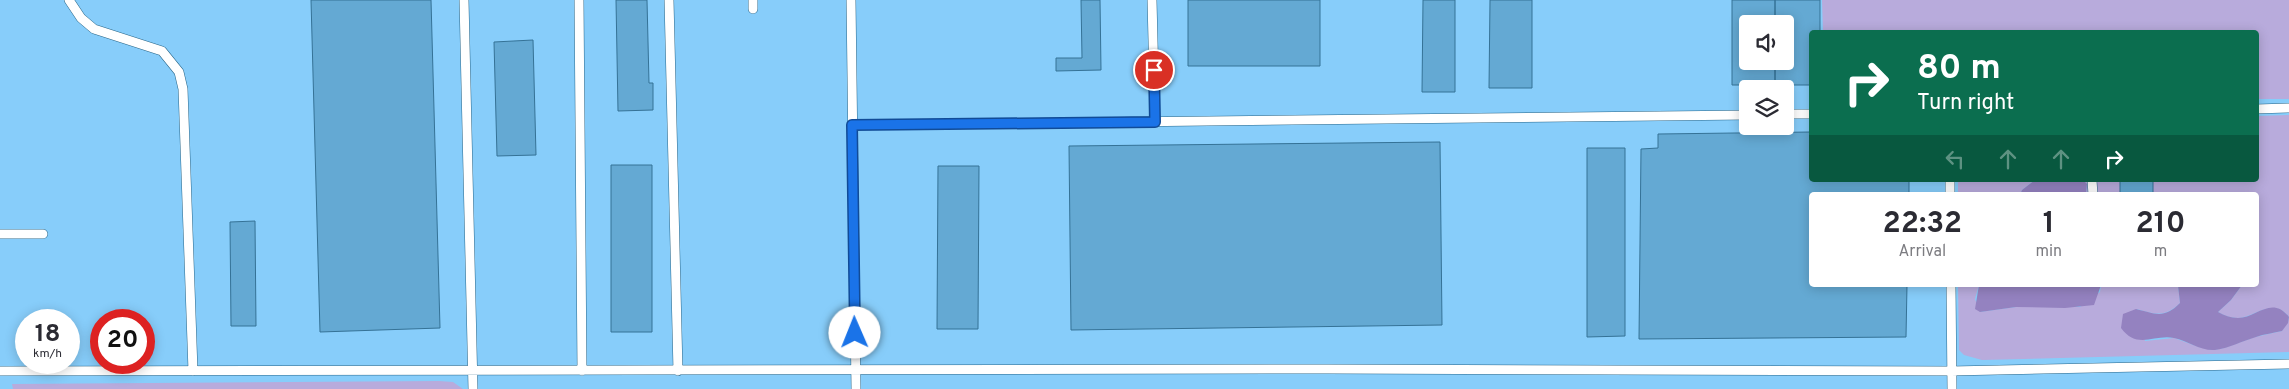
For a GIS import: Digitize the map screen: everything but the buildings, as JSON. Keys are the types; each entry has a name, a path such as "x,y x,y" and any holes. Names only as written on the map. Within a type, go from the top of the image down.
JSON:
{"lane":[{"path":"69,0 81,18 94,29 162,51 179,72 182,88 193,371"},
{"path":"464,0 473,389"},
{"path":"579,0 582,371"},
{"path":"669,0 678,371"},
{"path":"851,0 856,389"},
{"path":"1152,0 1155,122"},
{"path":"2259,109 2289,108"},
{"path":"1794,114 1809,114"},
{"path":"852,125 1739,115"},
{"path":"0,234 43,234"},
{"path":"1951,287 1952,389"},
{"path":"0,371 1348,369 1951,371 2289,364"}],"shaded area":[{"path":"0,0 2289,0 2289,389 0,389"},
{"path":"1822,0 2289,0 2289,99 2259,99 2259,30 1823,30"},
{"path":"2289,115 2289,317 2277,308 2270,308 2237,318 2218,312 2231,300 2241,287 2259,287 2259,192 2086,192 2087,184 2085,182 2259,182 2259,116"},
{"path":"1958,182 2032,182 2021,192 1958,192"},
{"path":"2032,182 2085,182 2087,184 2086,192 2021,192"},
{"path":"1958,287 1978,287 1975,299 1980,312 2016,307 2080,307 2100,292 2101,287 2178,287 2180,303 2169,311 2160,314 2136,309 2145,341 2174,338 2213,350 2282,331 2289,319 2289,352 1982,360 1964,355 1959,350"},
{"path":"1979,287 2100,287 2094,305 2065,308 2016,307 1980,312 1975,309"},
{"path":"2178,287 2241,287 2231,300 2218,312 2238,318 2264,309 2276,308 2283,311 2289,317 2288,323 2282,331 2215,350 2204,349 2179,339 2167,337 2140,340 2127,335 2121,328 2123,314 2136,309 2160,314 2169,311 2180,303"},
{"path":"453,382 463,389 13,389 12,384"}],"route":[{"path":"855,333 852,125 1155,122 1154,70"}]}
